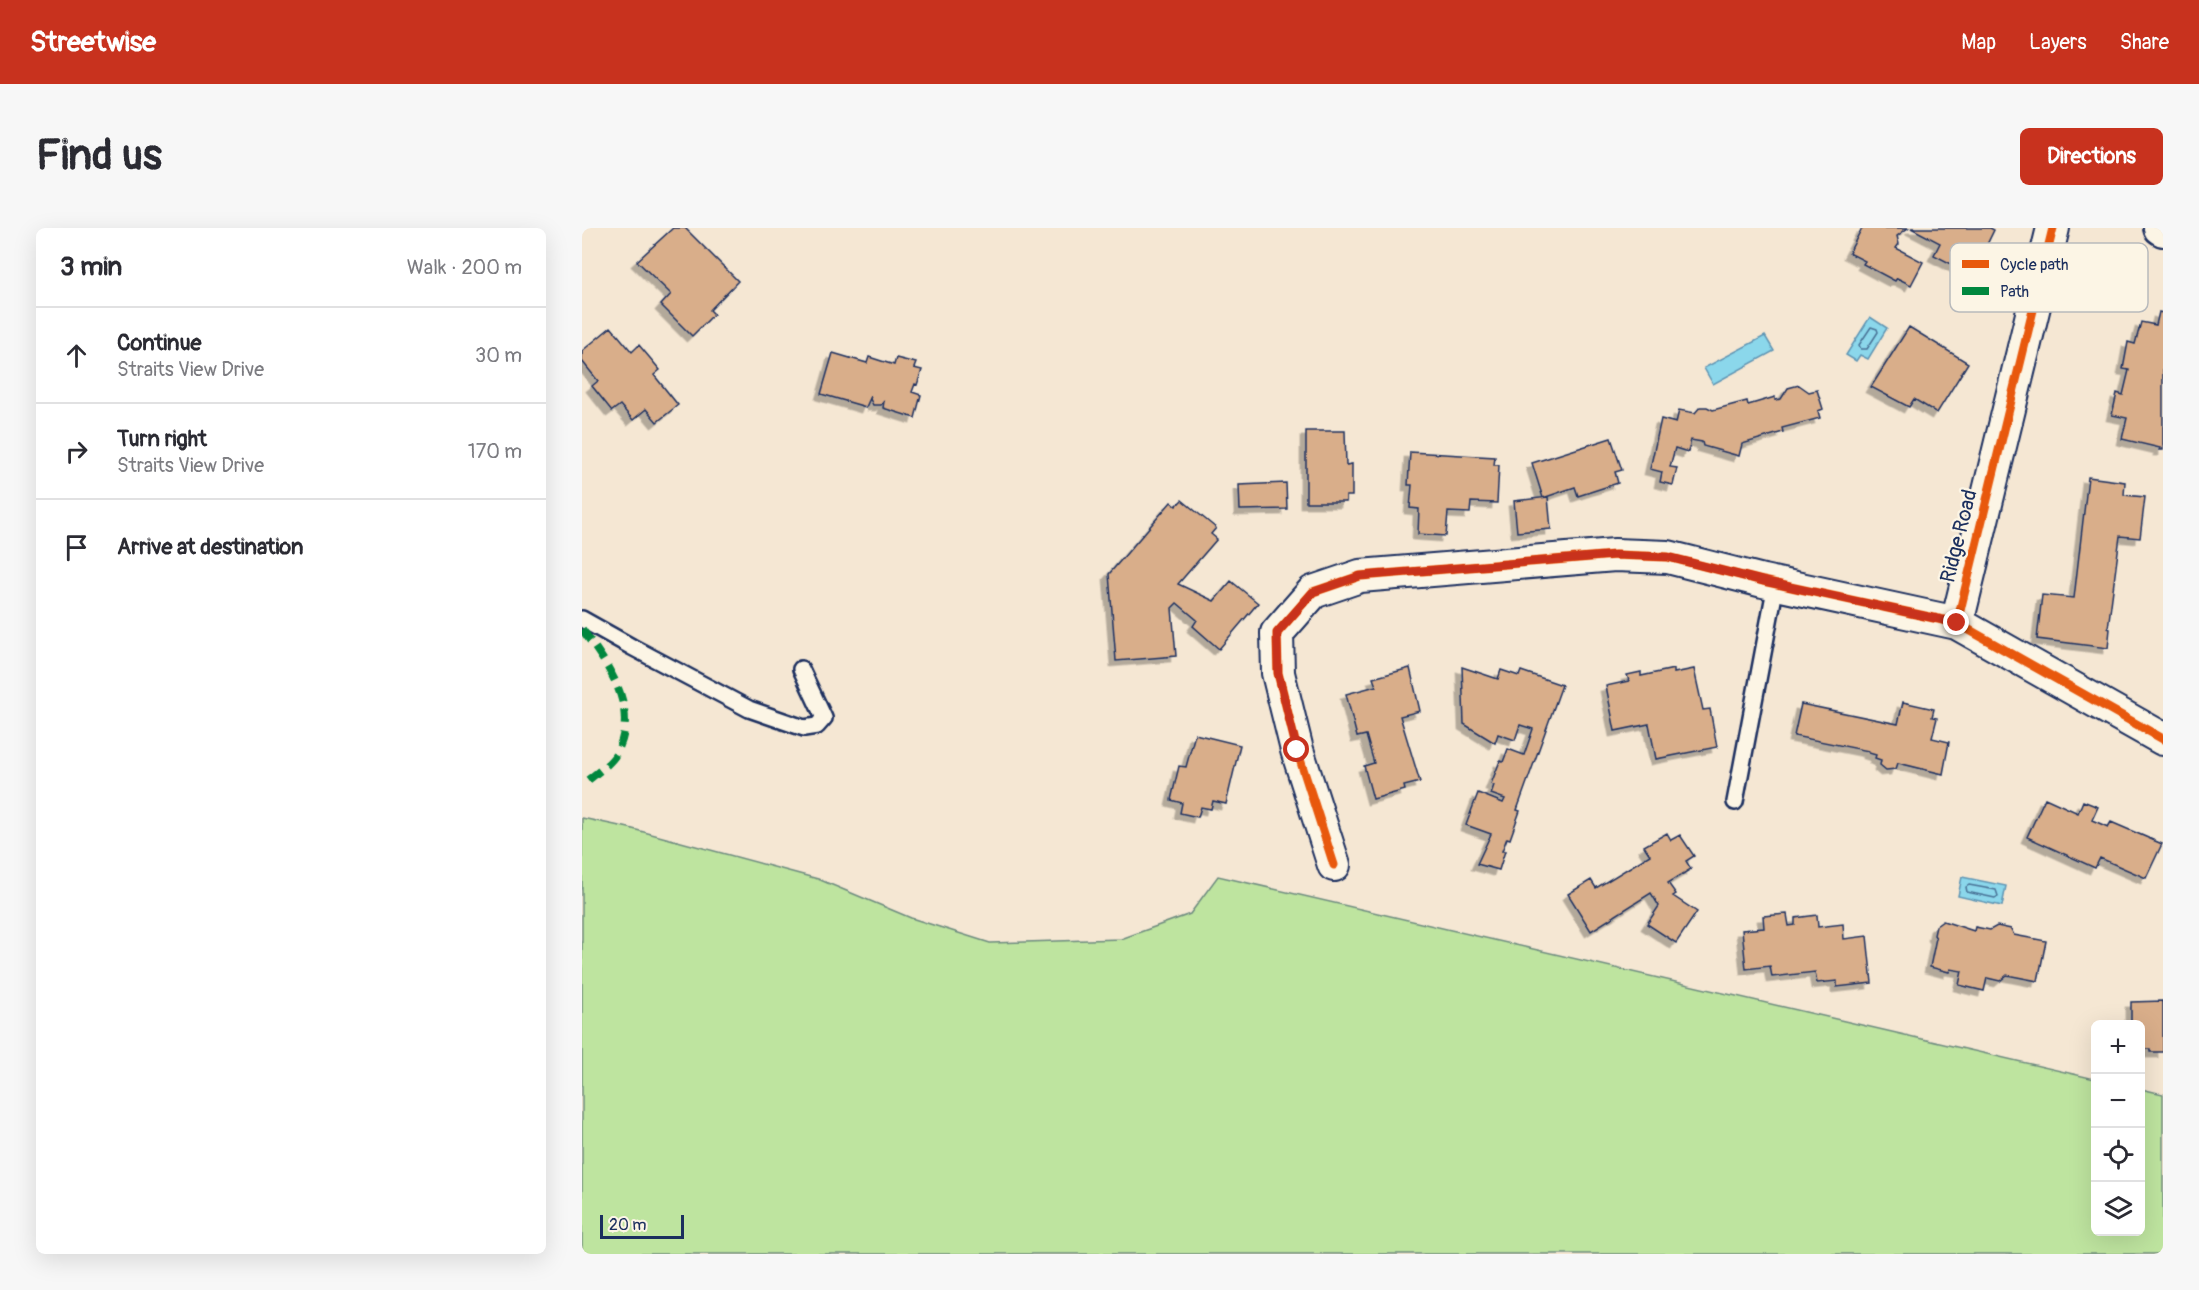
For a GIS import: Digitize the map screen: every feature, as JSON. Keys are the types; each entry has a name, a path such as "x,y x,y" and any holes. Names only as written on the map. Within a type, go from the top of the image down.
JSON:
{"street":[{"name":"Ridge Road","path":"2049,243 2053,228"},
{"name":"Ridge Road","path":"1957,623 2033,312"},
{"path":"1334,865 1297,750 1278,673 1277,633 1313,592 1360,576 1615,555 1668,557 1776,584 1957,623 2163,739"}],"lane":[{"path":"1735,802 1776,584"},
{"path":"582,619 749,709 804,728 817,726 824,718 801,669"}],"green space":[{"path":"582,818 629,828 818,879 911,918 990,943 1121,939 1190,914 1218,876 2091,1078 2091,1236 2145,1236 2145,1090 2163,1094 2163,1254 582,1254"}],"water":[{"path":"1870,317 1887,328 1868,359 1860,355 1856,361 1846,355"},
{"path":"1765,336 1774,351 1713,384 1704,368"},
{"path":"1962,877 2006,886 2002,906 1958,896"}],"building":[{"path":"673,228 685,228 738,281 710,310 714,314 692,336 661,305 671,294 637,261"},
{"path":"1862,228 1908,228 1897,236 1899,244 1896,248 1923,262 1911,285 1897,278 1895,281 1863,264 1865,261 1849,253"},
{"path":"1911,228 1990,228 1994,230 1988,243 1950,243 1950,263 1934,255 1940,243"},
{"path":"2159,312 2163,313 2163,450 2122,439 2127,418 2112,415 2117,393 2123,395 2129,370 2123,369 2128,342 2135,344 2141,322 2156,325"},
{"path":"611,327 632,352 639,345 660,370 654,375 678,405 657,422 646,409 633,420 620,405 612,411 592,386 598,381 582,361 582,351"},
{"path":"1909,327 1968,363 1937,413 1914,399 1909,407 1871,387"},
{"path":"833,353 867,363 869,357 894,365 896,358 916,363 914,368 922,370 912,392 921,395 915,418 883,408 884,401 881,405 873,405 871,396 866,407 821,394"},
{"path":"1799,385 1809,392 1817,390 1823,409 1818,411 1820,418 1782,428 1783,432 1742,444 1739,456 1703,446 1702,442 1691,440 1688,452 1675,448 1670,467 1677,468 1673,485 1660,482 1662,472 1650,469 1661,419 1676,423 1679,410 1695,413 1700,407 1713,410 1747,401 1748,405 1775,397 1775,400 1781,399 1788,388"},
{"path":"1306,431 1345,431 1346,465 1352,464 1352,496 1346,496 1346,502 1306,502"},
{"path":"1611,438 1622,470 1615,472 1618,483 1578,496 1575,487 1543,498 1532,463"},
{"path":"1410,452 1495,457 1494,465 1499,465 1497,503 1471,502 1470,513 1448,512 1446,536 1418,534 1419,509 1410,508 1412,485 1408,485"},
{"path":"2088,477 2125,482 2124,495 2145,497 2140,538 2120,536 2108,628 2110,629 2108,648 2037,639 2042,595 2074,598"},
{"path":"1286,483 1287,509 1240,510 1239,485"},
{"path":"1548,497 1551,529 1517,532 1514,501"},
{"path":"1182,500 1216,528 1211,534 1217,539 1178,584 1214,601 1231,581 1258,603 1219,649 1193,626 1197,620 1177,603 1172,608 1176,656 1116,661 1109,574 1171,502 1176,506"},
{"path":"1462,667 1498,679 1501,670 1519,676 1521,671 1562,685 1517,810 1520,811 1510,839 1507,838 1502,851 1505,851 1499,870 1477,864 1491,834 1466,825 1478,793 1503,803 1505,799 1491,794 1494,785 1491,784 1500,761 1503,762 1508,749 1524,755 1533,729 1520,725 1515,740 1498,734 1495,743 1464,724"},
{"path":"1410,668 1420,711 1400,716 1420,782 1404,786 1405,790 1373,799 1364,766 1374,763 1366,735 1357,737 1346,694 1376,686 1373,678"},
{"path":"1674,669 1674,673 1694,669 1703,710 1710,709 1717,747 1656,759 1649,724 1615,731 1606,686 1629,681 1627,675 1641,672 1641,676"},
{"path":"1903,702 1934,709 1932,717 1937,718 1932,738 1949,742 1943,774 1898,763 1896,769 1886,770 1880,765 1881,760 1875,758 1876,755 1869,751 1794,736 1801,704 1898,724"},
{"path":"1195,734 1240,745 1226,804 1213,801 1211,809 1201,807 1198,817 1180,813 1182,803 1171,800 1179,766 1186,767"},
{"path":"2045,798 2078,813 2083,801 2098,807 2092,820 2108,827 2111,822 2162,844 2146,878 2100,858 2095,868 2027,837"},
{"path":"1667,833 1671,840 1680,835 1694,856 1686,861 1691,869 1668,883 1676,894 1673,896 1697,912 1676,943 1647,924 1659,906 1651,893 1591,931 1568,894 1591,880 1596,888 1650,855 1644,846"},
{"path":"1787,914 1789,926 1795,925 1795,918 1817,915 1818,927 1843,924 1844,939 1867,936 1872,983 1837,987 1837,981 1817,983 1815,972 1772,977 1770,966 1746,969 1742,930 1764,928 1763,916"},
{"path":"1943,921 1974,931 1975,927 1990,930 1997,926 2011,929 2014,935 2046,941 2038,981 2007,975 2000,981 1987,978 1984,991 1959,985 1962,971 1950,969 1949,972 1930,967 1936,926"},
{"path":"2163,1001 2163,1052 2150,1052 2150,1049 2145,1049 2145,1020 2131,1020 2131,1002"}],"marked path":[{"path":"582,629 611,673 623,704 625,720 623,737 616,754 582,785"}],"cycle path":[{"path":"2049,243 2053,228"},
{"path":"1957,623 2033,312"},
{"path":"1334,865 1297,750 1278,673 1277,633 1313,592 1360,576 1615,555 1668,557 1763,581 1957,623 2163,739"}],"route":[{"path":"1297,750 1278,673 1277,633 1313,592 1360,576 1615,555 1668,557 1763,581 1957,623"}]}
